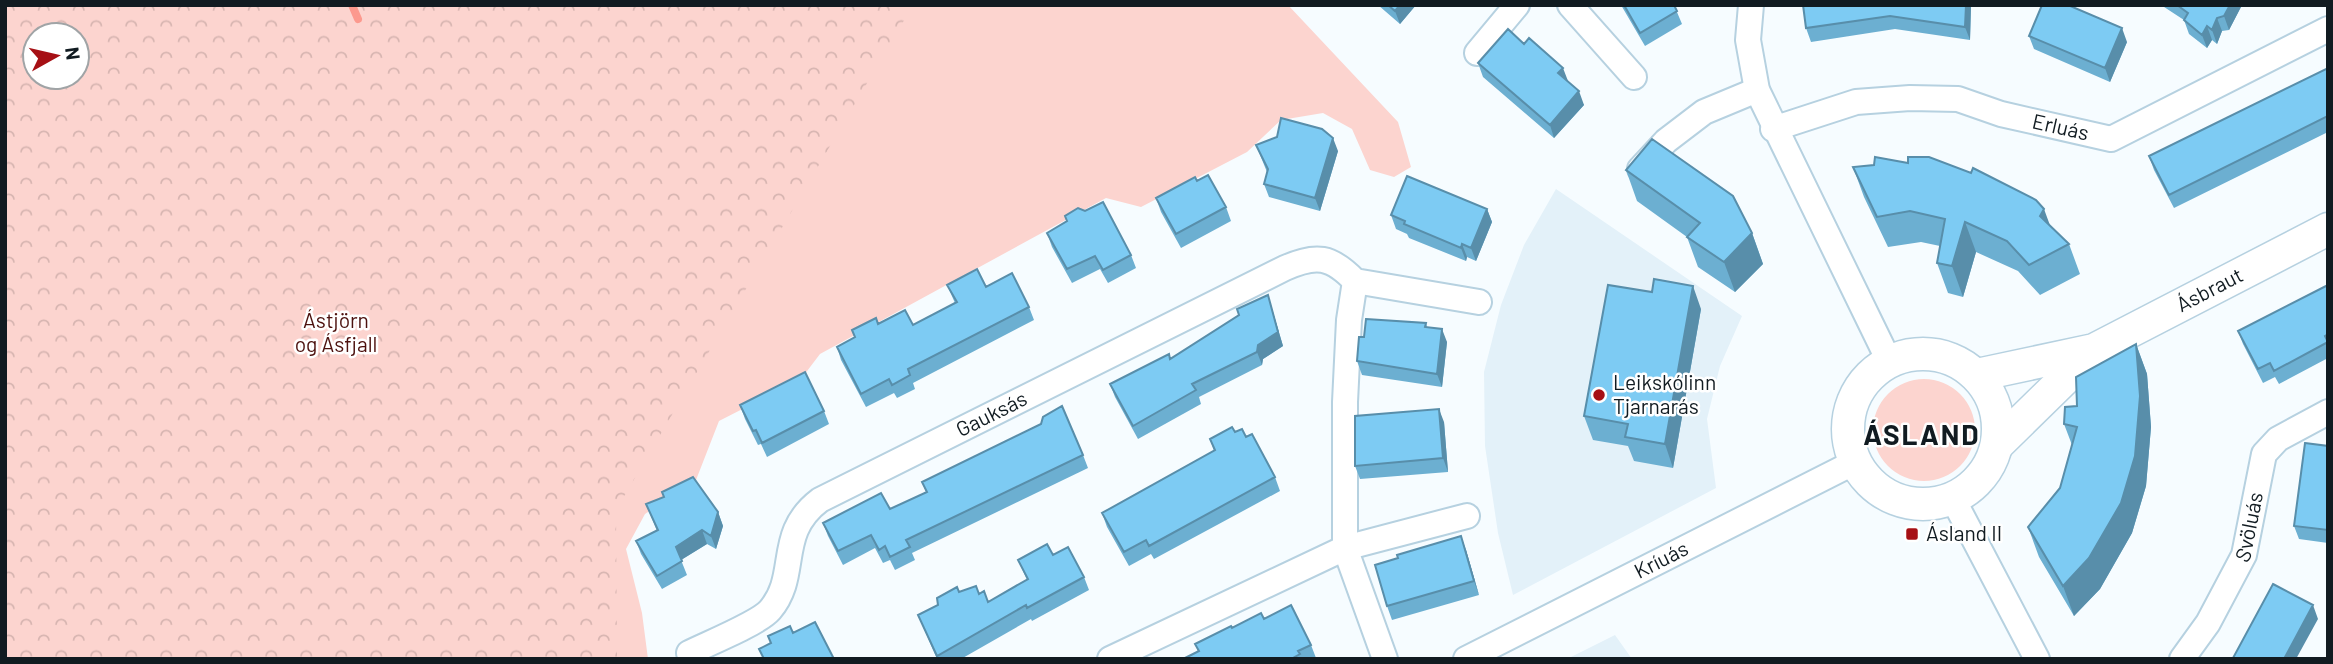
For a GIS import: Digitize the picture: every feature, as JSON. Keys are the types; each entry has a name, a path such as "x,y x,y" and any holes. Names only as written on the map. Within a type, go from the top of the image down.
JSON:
{"street":[{"path":"1477,52 1517,5"},
{"path":"1570,5 1634,77"},
{"path":"1751,5 1748,40 1756,90 1889,361"},
{"name":"Erluás","path":"1773,129 1856,102 1910,98 1958,99 2001,114 2111,139 2328,29"},
{"path":"1633,176 1666,141 1704,111 1756,90"},
{"name":"Ásbraut","path":"1978,376 2094,350 2328,229"},
{"name":"Gauksás","path":"689,653 768,613 782,587 793,531 806,510 820,500 1304,259 1324,259 1341,265 1355,281 1479,302"},
{"path":"1355,281 1345,402 1345,548 1385,659"},
{"name":"Ásbraut","path":"1998,444 2094,350"},
{"path":"1912,354 1936,354 1958,361 1978,376 1992,396 1998,419 1998,444 1989,466 1974,486 1953,499 1923,505 1886,495 1868,481 1855,463 1848,440 1848,416 1863,384 1889,361 1912,354"},
{"name":"Svöluás","path":"2182,659 2208,623 2244,555 2264,453 2278,439 2328,412"},
{"name":"Kríuás","path":"1466,659 1855,463"},
{"path":"1953,499 2037,659"},
{"path":"1110,659 1345,548 1467,516"}],"shaded area":[{"name":"Leikskólinn Tjarnarás","path":"1556,189 1742,316 1720,366 1707,419 1716,488 1513,595 1498,533 1485,446 1484,372 1501,305 1524,245"},
{"path":"1615,635 1632,659 1567,659"}],"green space":[{"name":"Ástjörn og Ásfjall","path":"5,5 1288,5 1398,122 1411,167 1394,177 1370,170 1352,129 1323,113 1281,120 1247,152 1141,207 1106,198 820,354 801,379 719,421 696,480 645,514 626,549 642,613 648,659 5,659"},
{"name":"Ástjörn og Ásfjall","path":"5,5 913,5 616,510 617,659 5,659"},
{"path":"1924,379 1943,383 1960,394 1971,411 1975,430 1971,449 1960,466 1943,477 1924,481 1905,477 1888,466 1877,449 1873,430 1877,411 1888,394 1905,383"}],"building":[{"path":"1388,5 1400,5 1395,11"},
{"path":"1624,5 1674,5 1677,11 1640,33"},
{"path":"1803,5 1966,5 1965,27 1890,16 1806,28"},
{"path":"2042,5 2068,5 2122,28 2105,68 2029,36"},
{"path":"2177,5 2230,5 2224,16 2217,18 2212,30 2207,26 2202,35 2184,20 2188,13"},
{"path":"1508,29 1524,44 1529,38 1563,68 1558,73 1579,91 1550,125 1478,63"},
{"path":"2328,68 2328,116 2169,195 2149,156"},
{"path":"1281,118 1322,129 1333,138 1315,198 1264,184 1268,169 1256,145 1277,137"},
{"path":"1652,139 1733,196 1752,233 1724,262 1687,237 1700,223 1626,170"},
{"path":"1875,157 1908,163 1908,157 1929,157 1971,173 1973,168 2036,200 2044,209 2040,216 2069,244 2029,265 2007,241 1965,222 1952,266 1937,263 1945,219 1910,211 1877,217 1853,167 1874,165"},
{"path":"1208,175 1226,207 1176,234 1156,198 1195,177 1197,181"},
{"path":"1407,176 1487,209 1471,248 1462,244 1461,248 1404,224 1405,221 1391,215"},
{"path":"1103,202 1131,255 1103,270 1095,256 1067,269 1047,233 1067,221 1065,216 1078,208 1085,211"},
{"path":"977,269 986,287 1012,273 1029,307 908,369 910,375 892,385 889,379 861,394 837,347 855,337 852,330 876,318 878,324 905,310 913,325 957,302 947,285"},
{"path":"1654,279 1693,286 1665,444 1625,437 1628,424 1584,416 1608,285 1652,292"},
{"path":"2328,285 2328,334 2325,336 2328,342 2274,371 2270,363 2258,369 2238,331"},
{"path":"1268,295 1278,332 1258,345 1257,352 1192,384 1196,390 1133,426 1110,384 1169,354 1170,359 1239,315 1237,309"},
{"path":"1366,319 1426,323 1425,327 1442,329 1437,374 1357,361 1359,337 1364,337"},
{"path":"2136,344 2140,396 2135,456 2121,503 2089,558 2063,586 2028,527 2060,488 2077,427 2064,424 2065,407 2077,406 2076,377"},
{"path":"805,372 824,411 762,443 740,405"},
{"path":"1062,406 1083,455 906,540 910,547 890,557 885,546 879,550 871,535 838,551 823,523 881,493 890,509 927,492 922,482 1041,424 1043,417"},
{"path":"1439,409 1443,458 1355,466 1355,416"},
{"path":"1232,427 1235,432 1242,429 1246,437 1252,434 1275,477 1149,546 1146,540 1124,552 1102,513 1215,450 1210,439"},
{"path":"2305,443 2328,446 2328,530 2294,526"},
{"path":"693,477 718,512 711,536 702,530 676,547 682,561 657,576 636,541 658,530 646,504 664,497 662,492"},
{"path":"1461,536 1474,581 1387,606 1375,565 1398,558 1397,555"},
{"path":"1047,544 1053,555 1068,547 1084,577 1027,608 1026,605 937,656 918,615 938,605 937,598 957,587 959,592 976,586 979,594 984,591 988,602 1028,579 1018,560"},
{"path":"2273,584 2313,605 2284,659 2233,658"},
{"path":"1291,605 1311,645 1298,651 1300,654 1291,659 1183,659 1199,651 1195,644 1231,626 1232,628 1261,613 1264,619"},
{"path":"815,622 834,659 764,659 759,649 771,643 768,636 790,626 793,633"}],"waterway":[{"path":"352,5 358,19"}],"place":[{"name":"Leikskólinn Tjarnarás","path":"1599,395"},
{"name":"Ásland II","path":"1912,534"}],"district":[{"name":"ÁSLAND","path":"1922,435"}]}
